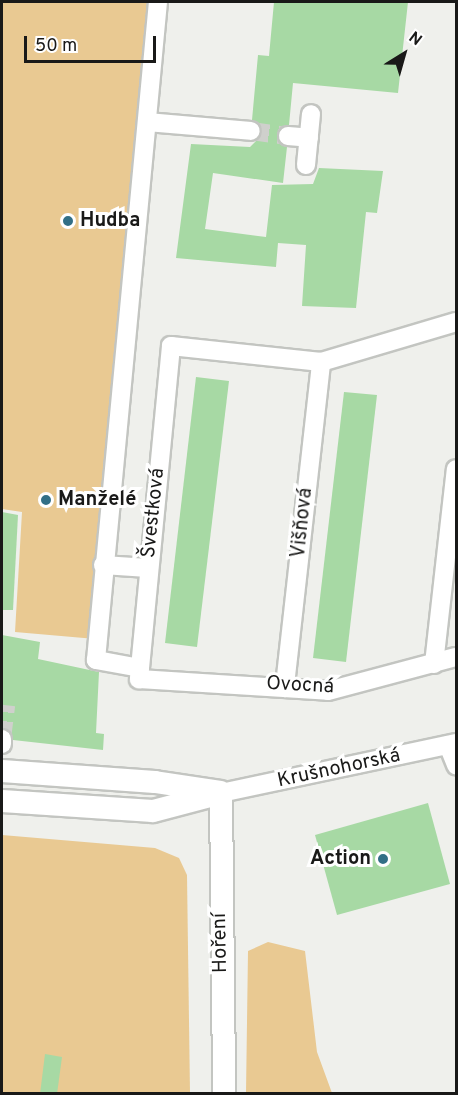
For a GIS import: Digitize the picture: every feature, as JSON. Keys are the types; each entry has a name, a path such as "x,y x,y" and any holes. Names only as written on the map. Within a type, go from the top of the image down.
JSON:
{"main road":[{"name":"Krušnohorská","path":"2,771 155,782 221,793"},
{"name":"Krušnohorská","path":"2,801 153,811 221,793"},
{"name":"Hoření","path":"221,793 224,1094"}],"street":[{"path":"148,568 103,565 158,2"},
{"path":"306,165 311,114"},
{"path":"147,122 251,131"},
{"path":"288,136 309,138"},
{"path":"321,362 456,322"},
{"name":"Švestková","path":"140,674 148,568 171,346 321,362"},
{"name":"Višňová","path":"285,684 321,362"},
{"path":"434,664 456,469"},
{"name":"Ovocná","path":"103,565 96,660 140,674 285,684 328,691 355,687 456,657"},
{"path":"452,744 456,765"},
{"name":"Krušnohorská","path":"221,793 452,744"}],"shaded area":[{"path":"2,2 168,2 113,523 107,640 15,632 22,512 2,509"},
{"path":"2,835 155,848 179,858 187,875 190,1093 2,1093"},
{"path":"268,942 305,951 317,1052 332,1093 246,1093 248,951"}],"building":[{"path":"274,2 408,2 398,93 293,83 289,125 277,134 287,147 283,183 213,173 205,229 266,237 272,185 313,184 319,168 383,171 377,213 366,212 356,308 302,306 306,245 278,243 276,267 176,258 191,144 250,147 260,137 261,126 252,120 258,55 269,56"},
{"path":"196,377 229,381 197,647 165,643"},
{"path":"344,392 377,395 346,662 313,658"},
{"path":"2,512 18,515 13,610 2,610"},
{"path":"2,635 40,642 38,659 99,672 96,733 104,734 103,750 13,740 11,733 2,728"},
{"path":"428,803 450,884 337,915 315,835"},
{"path":"45,1054 62,1057 57,1094 40,1094"}],"tunnel":[{"path":"251,131 288,136"},
{"path":"2,739 6,705"}],"place":[{"name":"Hudba","path":"68,221"},
{"name":"Manželé","path":"46,500"},
{"name":"Action","path":"383,859"}]}
